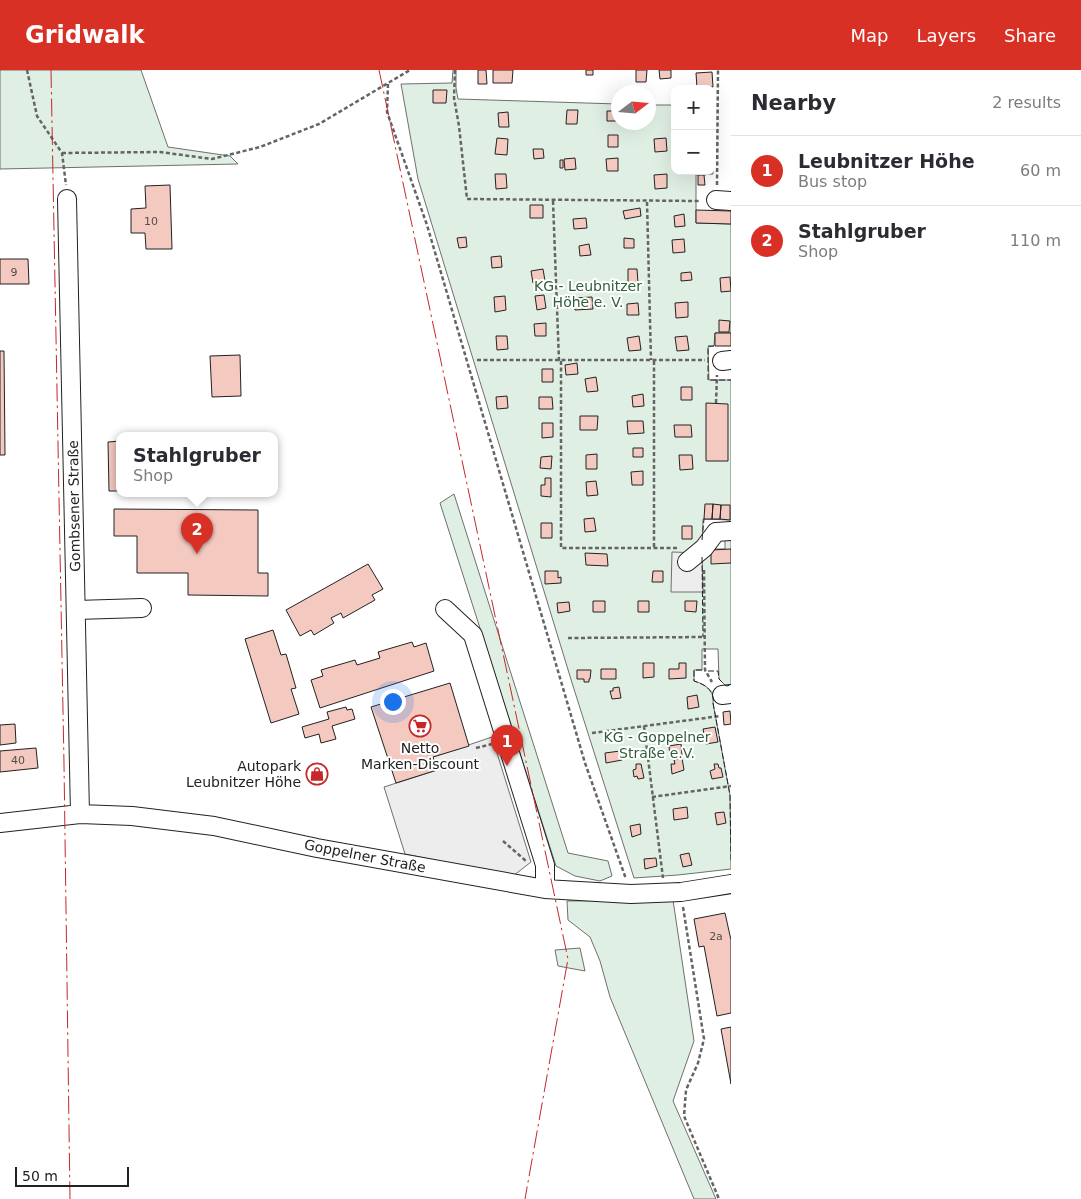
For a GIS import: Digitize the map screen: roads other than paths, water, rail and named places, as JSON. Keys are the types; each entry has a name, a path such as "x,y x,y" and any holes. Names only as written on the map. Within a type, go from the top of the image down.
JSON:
{"street":[{"name":"Gombsener Straße","path":"67,199 80,814"},
{"path":"683,555 704,548 724,532"},
{"path":"76,610 142,608"},
{"path":"445,609 472,635 545,865 545,889"},
{"name":"Goppelner Straße","path":"0,823 80,814 132,816 214,826 317,848 545,889 631,894 673,892 731,884"}],"place":[{"name":"Stahlgruber","path":"197,554"},
{"name":"Netto Marken-Discount","path":"420,726"},
{"name":"Leubnitzer Höhe","path":"507,766"},
{"name":"Autopark Leubnitzer Höhe","path":"317,774"}],"park label":[{"name":"KG - Leubnitzer Höhe e. V.","path":"588,294"},
{"name":"KG - Goppelner Straße e.V.","path":"657,746"}]}
